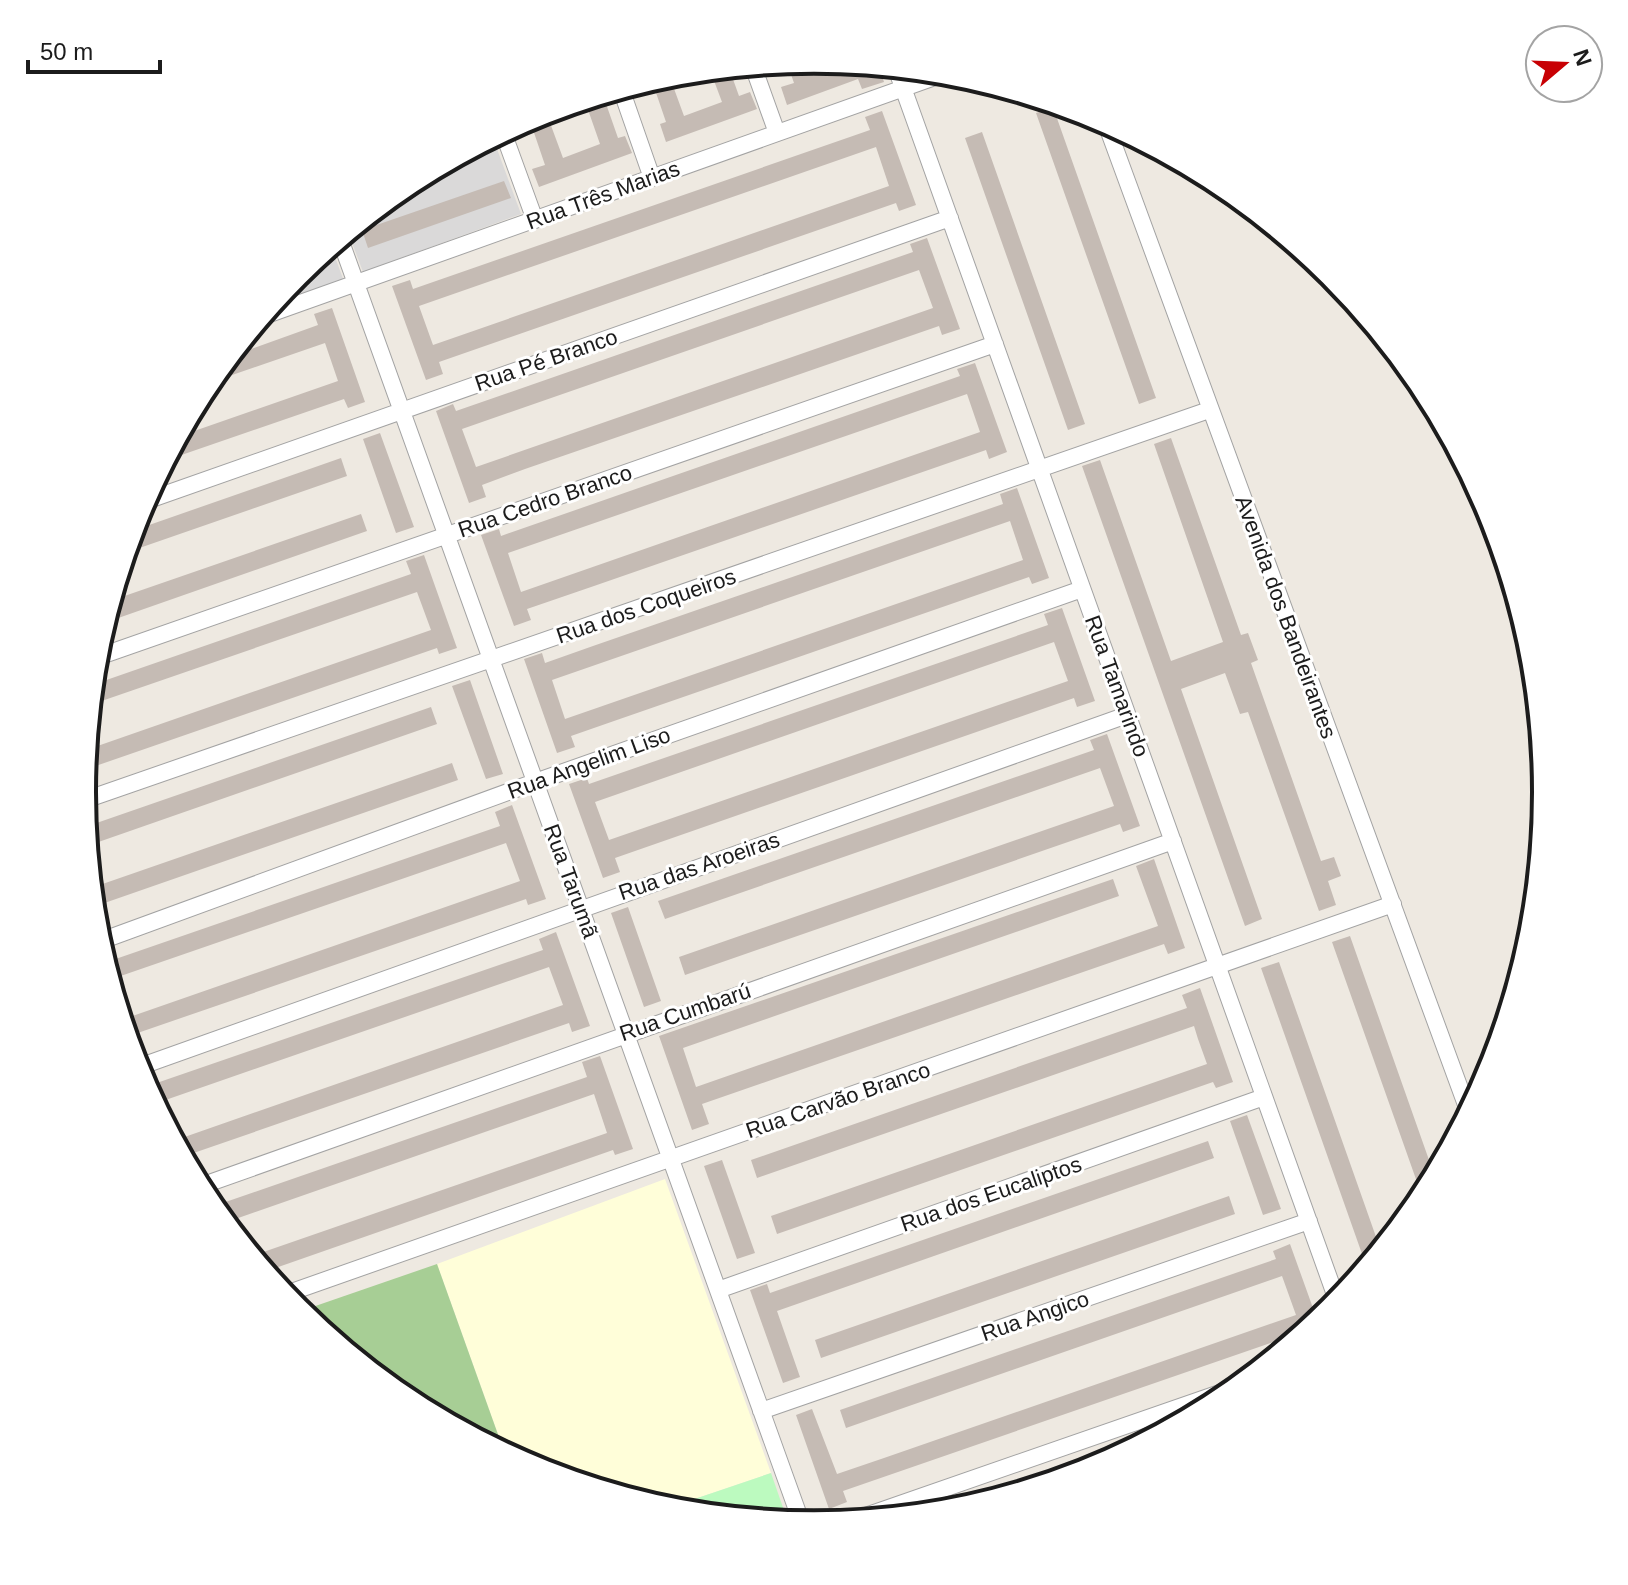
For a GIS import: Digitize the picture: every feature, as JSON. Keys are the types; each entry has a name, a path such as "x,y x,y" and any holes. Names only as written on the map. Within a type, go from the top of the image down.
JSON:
{"street":[{"path":"757,77 777,133"},
{"name":"Rua Tamarindo","path":"900,79 1333,1289"},
{"name":"Rua Três Marias","path":"283,309 920,82"},
{"path":"625,99 652,178"},
{"name":"Avenida dos Bandeirantes","path":"1111,139 1464,1098"},
{"path":"507,143 535,220"},
{"name":"Rua Pé Branco","path":"160,496 950,218"},
{"name":"Rua Tarumã","path":"344,249 797,1510"},
{"name":"Rua Cedro Branco","path":"109,653 995,344"},
{"name":"Rua dos Coqueiros","path":"96,796 1209,410"},
{"name":"Rua Angelim Liso","path":"110,938 535,782 1082,589"},
{"name":"Rua das Aroeiras","path":"149,1063 1127,715"},
{"name":"Rua Cumbarú","path":"211,1182 1173,841"},
{"name":"Rua Carvão Branco","path":"296,1290 1393,904"},
{"name":"Rua dos Eucaliptos","path":"718,1290 1264,1097"},
{"name":"Rua Angico","path":"761,1411 1309,1221"},
{"path":"894,1506 1194,1402"}],"shaded area":[{"path":"497,148 521,214 363,272 352,242 415,195"},
{"path":"335,257 345,284 285,307"},
{"path":"665,1179 771,1473 691,1500 628,1487 583,1473 499,1439 437,1264"}],"green space":[{"path":"437,1264 499,1439 415,1390 377,1363 312,1307"},
{"path":"771,1473 784,1510 720,1505 691,1500"}],"building":[{"path":"814,74 883,78 884,82 862,89 858,79 787,105 781,87 794,83 791,75"},
{"path":"733,79 739,96 750,92 757,109 666,142 660,124 666,122 656,92 674,88 684,116 722,102 714,81"},
{"path":"606,105 618,138 625,136 632,153 539,187 532,169 545,165 534,131 551,125 563,158 600,144 588,110"},
{"path":"882,111 916,205 899,211 896,203 439,362 443,374 426,380 392,286 410,280 413,289 870,130 865,117","holes":["876,147 889,186 433,345 419,306"]},
{"path":"1042,111 1056,116 1156,398 1139,404 1036,113"},
{"path":"982,132 1085,424 1068,430 965,138"},
{"path":"504,181 511,198 368,248 363,233 371,227"},
{"path":"927,238 960,329 942,335 939,326 525,469 482,485 486,497 469,503 436,411 453,404 456,411 913,252 910,244","holes":["919,270 933,308 476,467 462,429"]},
{"path":"332,308 365,402 348,408 344,399 180,455 193,431 338,381 325,343 229,376 248,350 318,325 314,314"},
{"path":"975,363 1007,452 989,459 986,450 527,609 531,620 514,626 481,535 499,529 501,536 960,376 957,369","holes":["967,394 980,432 521,592 508,553"]},
{"path":"380,433 414,527 396,533 363,439"},
{"path":"1171,438 1241,635 1248,633 1258,660 1251,663 1321,861 1334,857 1341,876 1328,881 1336,905 1319,911 1248,712 1240,714 1225,673 1181,689 1262,919 1245,926 1082,466 1100,460 1171,661 1223,642 1154,444"},
{"path":"341,458 347,476 139,548 147,526"},
{"path":"1017,488 1049,578 1032,584 1029,577 571,736 575,747 557,753 524,659 542,653 545,663 1003,504 1000,494","holes":["1010,521 1023,560 565,719 552,680"]},
{"path":"361,514 367,531 117,618 123,596"},
{"path":"424,555 457,648 439,654 437,648 97,766 97,746 431,630 417,592 102,701 105,681 411,574 406,561"},
{"path":"1062,608 1095,701 1077,707 1074,698 615,858 620,872 603,878 569,784 587,778 589,784 1048,625 1044,614","holes":["1054,642 1068,681 609,840 595,802"]},
{"path":"470,680 503,774 486,779 452,686"},
{"path":"431,707 437,724 97,842 97,823"},
{"path":"1107,734 1140,826 1123,832 1120,824 685,975 679,957 1114,806 1100,768 665,919 658,901 1094,750 1090,740"},
{"path":"452,763 458,780 105,903 102,884"},
{"path":"512,805 546,899 528,905 526,899 138,1033 132,1016 520,881 506,843 120,976 115,959 500,826 495,812"},
{"path":"1154,859 1185,948 1168,954 1164,944 702,1104 709,1124 692,1130 659,1036 1113,879 1119,896 683,1048 696,1087 1158,926 1136,866"},
{"path":"628,907 661,1001 644,1007 611,913"},
{"path":"556,932 590,1026 572,1032 569,1023 193,1153 184,1137 563,1005 549,967 165,1100 157,1083 543,950 539,939"},
{"path":"1350,936 1430,1162 1417,1182 1332,942"},
{"path":"1279,962 1377,1239 1363,1256 1261,968"},
{"path":"1200,988 1233,1082 1216,1088 1213,1082 777,1234 771,1216 1207,1064 1194,1026 757,1178 751,1160 1187,1008 1182,995"},
{"path":"600,1056 633,1149 615,1155 613,1150 276,1268 263,1252 607,1133 594,1094 236,1219 224,1202 587,1077 582,1062"},
{"path":"1247,1115 1281,1209 1263,1215 1230,1121"},
{"path":"1208,1141 1214,1158 777,1311 800,1377 783,1383 750,1290 767,1284 770,1293"},
{"path":"722,1160 755,1253 737,1259 704,1166"},
{"path":"1229,1196 1235,1214 821,1358 815,1340"},
{"path":"1290,1244 1313,1309 1280,1340 843,1491 847,1502 829,1509 796,1415 812,1409 837,1474 884,1458 1296,1315 1282,1276 846,1428 840,1410 1276,1259 1273,1251"}]}
